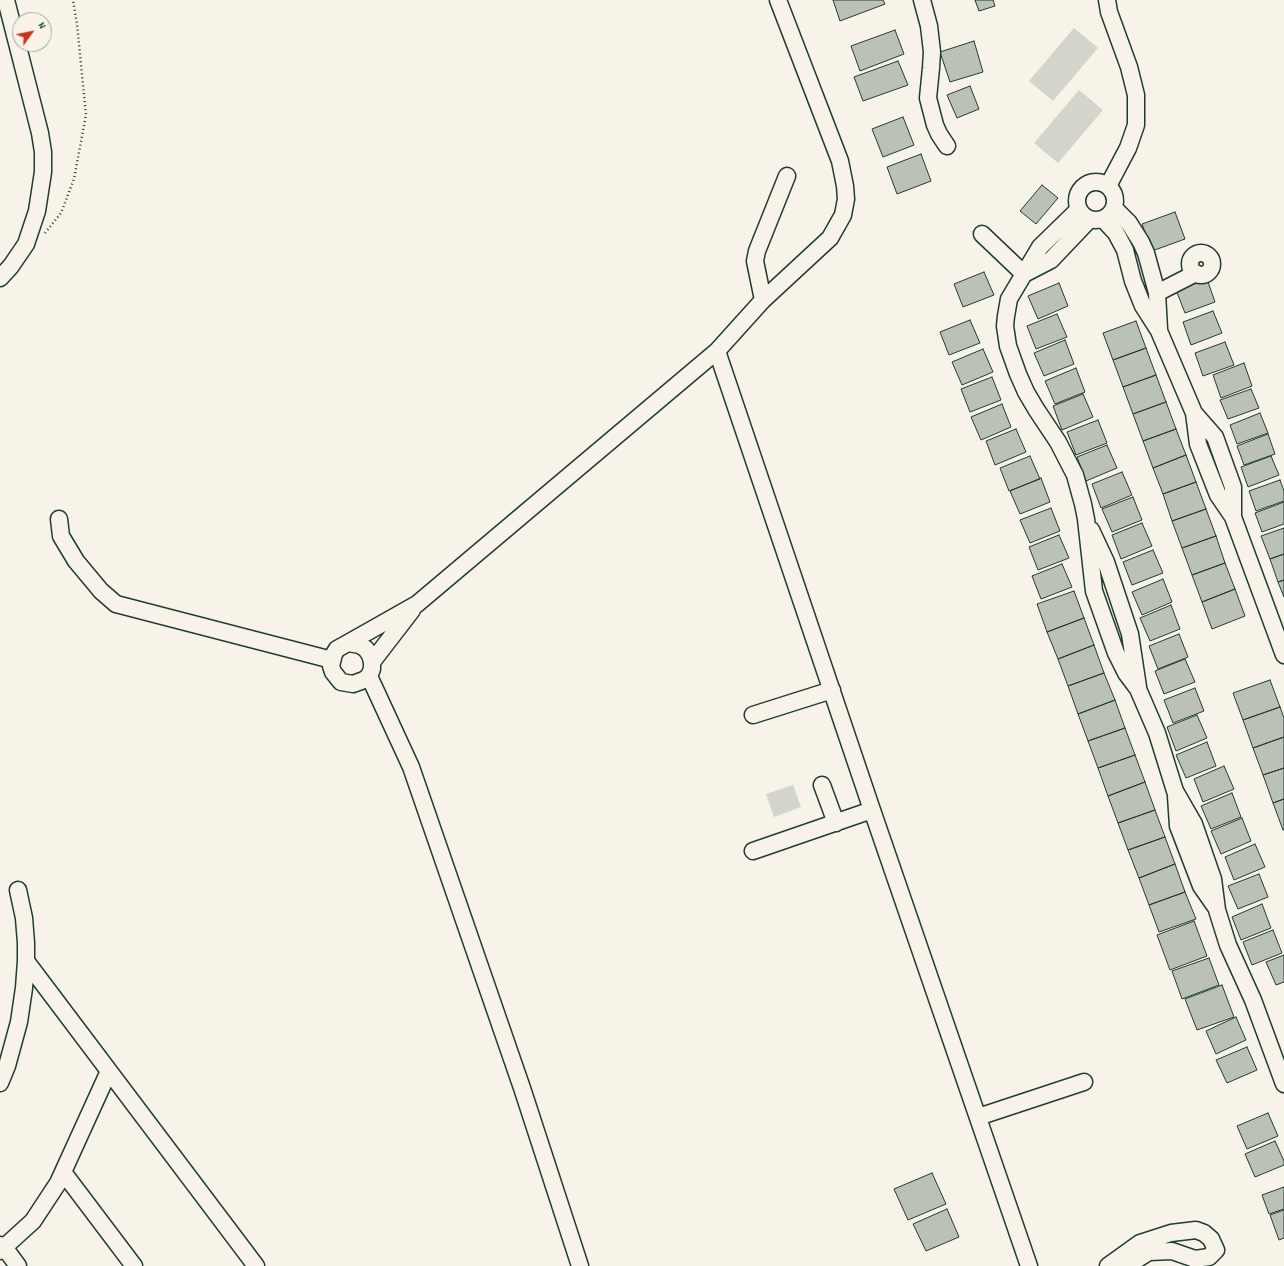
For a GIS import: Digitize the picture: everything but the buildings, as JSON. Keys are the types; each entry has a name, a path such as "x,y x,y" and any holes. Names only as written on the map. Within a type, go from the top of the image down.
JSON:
{"street":[{"path":"0,278 11,266 26,244 36,216 43,172 38,126 6,0"},
{"path":"417,604 371,669 359,683 353,684 341,682 333,672 332,660 337,649 417,604 717,351 763,300 830,238 843,215 846,199 840,161 778,0"},
{"path":"922,0 929,26 932,52 928,98 935,125 947,146"},
{"path":"1105,4 1130,67 1136,95 1136,124 1128,148 1108,186"},
{"path":"763,300 755,261 757,251 787,176"},
{"path":"1159,331 1157,293 1150,265 1141,242 1129,223 1096,214 1077,203 1078,197 1084,186 1090,183 1096,182 1108,186 1114,196 1096,214 1051,260 1024,274 1009,300 1007,308 1005,326 1008,346 1026,392 1067,458 1079,490 1086,519 1094,591 1116,653 1126,673 1138,689 1157,733 1175,791 1178,826 1201,886 1217,910 1228,946 1253,1000 1284,1084"},
{"path":"1096,214 1121,242 1129,259 1134,281 1143,306 1159,331 1194,413 1198,444 1218,495 1233,517 1284,656"},
{"path":"982,234 1024,274"},
{"path":"1157,293 1196,273"},
{"path":"717,351 872,810 978,1117 1031,1265"},
{"path":"59,519 60,536 76,561 101,591 116,604 332,660"},
{"path":"1086,519 1106,562 1130,634 1138,689"},
{"path":"348,643 360,645 366,649 370,655 371,669 411,767 522,1088 580,1266"},
{"path":"753,714 832,690"},
{"path":"822,785 836,823"},
{"path":"753,851 872,810"},
{"path":"0,1083 7,1066 19,1022 23,999 26,961 24,918 18,890"},
{"path":"26,961 256,1266"},
{"path":"18,1266 1,1247 33,1221 58,1182 109,1070"},
{"path":"978,1117 1084,1082"},
{"path":"63,1172 134,1266"},
{"path":"1108,1266 1140,1243 1171,1233 1196,1230 1204,1233 1211,1239 1216,1250 1209,1257 1202,1258 1195,1258 1172,1251 1149,1252 1126,1266"}],"path":[{"path":"26,244 35,241 46,232 61,213 74,179 86,115 77,24 73,0"}],"shaded area":[{"path":"1074,28 1098,48 1053,101 1029,81"},
{"path":"1079,90 1103,110 1058,163 1034,143"},
{"path":"793,785 801,807 774,817 766,794"}]}
